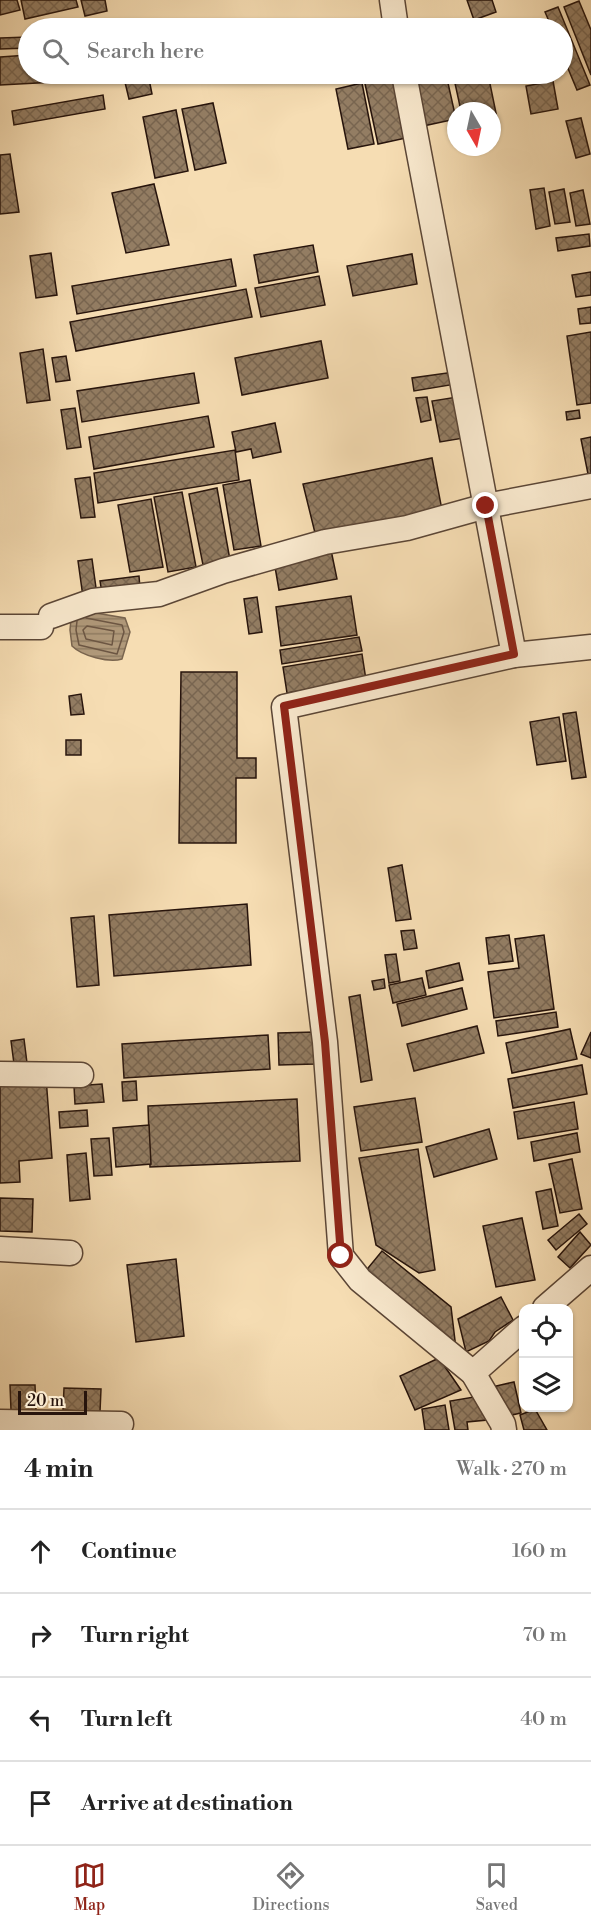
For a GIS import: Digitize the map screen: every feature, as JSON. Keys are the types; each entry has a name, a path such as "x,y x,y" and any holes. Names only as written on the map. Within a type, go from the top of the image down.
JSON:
{"street":[{"path":"392,0 395,18"},
{"path":"406,84 514,654"},
{"path":"0,627 46,622 93,601 159,594 325,542 407,528 486,506 591,486"},
{"path":"504,1430 504,1424 473,1373 360,1280 341,1256 325,1042 284,706 514,654 591,646"},
{"path":"0,1074 81,1075"},
{"path":"0,1249 70,1253"},
{"path":"550,1304 591,1268"},
{"path":"473,1373 519,1332"},
{"path":"0,1422 121,1424"}],"water":[{"path":"84,611 125,618 130,632 122,659 96,658 72,646 71,619"}],"building":[{"path":"0,0 17,0 20,10 0,15"},
{"path":"21,0 76,0 78,7 29,18 25,18"},
{"path":"81,0 105,0 107,11 85,16"},
{"path":"467,0 492,0 496,12 473,18"},
{"path":"579,1 591,30 591,75 573,30 573,18 568,18 564,7"},
{"path":"558,7 563,18 548,18 545,12"},
{"path":"18,37 18,48 0,49 0,38"},
{"path":"573,44 590,85 577,90 573,80"},
{"path":"18,56 19,84 0,85 0,57"},
{"path":"125,84 150,84 152,94 129,99"},
{"path":"362,84 374,144 348,149 336,89"},
{"path":"365,84 395,84 406,138 378,144"},
{"path":"414,84 448,84 452,102 447,102 447,121 423,126"},
{"path":"455,84 490,84 494,102 459,102"},
{"path":"554,84 558,109 531,114 526,86"},
{"path":"103,95 105,109 14,125 12,111"},
{"path":"213,103 226,163 195,170 182,109"},
{"path":"176,110 188,171 155,178 143,117"},
{"path":"581,118 590,154 576,158 566,121"},
{"path":"10,154 19,212 0,214 0,155"},
{"path":"154,184 169,245 126,253 112,193"},
{"path":"544,188 550,226 536,229 530,190"},
{"path":"564,189 570,222 555,224 549,192"},
{"path":"583,190 590,224 576,226 570,193"},
{"path":"589,234 590,246 558,251 556,238"},
{"path":"313,245 318,272 259,283 254,255"},
{"path":"51,253 57,295 36,298 30,256"},
{"path":"412,254 417,284 353,296 347,266"},
{"path":"231,259 236,286 77,314 72,286"},
{"path":"591,272 591,295 576,297 572,275"},
{"path":"319,276 325,305 261,317 255,288"},
{"path":"246,289 252,317 76,351 70,322"},
{"path":"591,307 591,323 580,324 578,309"},
{"path":"591,332 591,403 577,405 567,336"},
{"path":"321,341 328,378 242,395 235,358"},
{"path":"43,349 50,400 27,403 20,353"},
{"path":"66,356 70,380 56,382 52,358"},
{"path":"454,372 456,384 414,391 412,378"},
{"path":"194,373 199,403 82,422 77,391"},
{"path":"427,397 431,420 421,422 416,398"},
{"path":"457,397 464,438 440,442 432,401"},
{"path":"75,408 81,447 67,449 61,410"},
{"path":"579,410 580,418 567,420 566,412"},
{"path":"208,416 214,447 94,469 89,437"},
{"path":"275,423 281,452 253,458 251,449 236,452 232,432"},
{"path":"591,437 591,479 589,479 581,439"},
{"path":"235,450 239,480 98,503 94,473"},
{"path":"432,458 442,510 315,533 303,484"},
{"path":"90,477 95,517 81,518 75,479"},
{"path":"250,480 261,546 234,550 223,485"},
{"path":"217,488 230,560 203,565 189,494"},
{"path":"182,492 196,567 168,572 154,497"},
{"path":"151,499 163,567 130,572 118,505"},
{"path":"331,550 337,579 279,590 274,561"},
{"path":"92,559 97,595 83,597 78,561"},
{"path":"139,576 140,588 102,593 100,581"},
{"path":"351,596 357,635 281,646 276,607"},
{"path":"257,597 262,632 249,634 244,599"},
{"path":"359,637 362,651 282,664 280,650"},
{"path":"362,654 366,680 287,693 283,667"},
{"path":"181,672 237,672 237,758 256,758 256,778 236,778 236,843 179,843"},
{"path":"81,694 84,714 71,715 69,696"},
{"path":"576,712 586,777 572,779 563,714"},
{"path":"559,717 566,761 537,765 530,722"},
{"path":"66,740 81,740 81,755 66,755"},
{"path":"402,865 411,919 396,921 388,868"},
{"path":"247,904 251,965 114,976 109,915"},
{"path":"94,916 99,985 77,987 71,918"},
{"path":"414,930 417,948 404,950 401,931"},
{"path":"509,935 513,961 489,964 486,938"},
{"path":"544,935 554,1009 494,1018 488,972 519,968 515,939"},
{"path":"396,954 400,981 389,983 385,955"},
{"path":"459,963 463,980 429,988 426,971"},
{"path":"422,978 426,995 393,1003 389,985"},
{"path":"384,979 385,988 374,990 372,981"},
{"path":"462,988 467,1009 402,1026 397,1004"},
{"path":"360,995 372,1080 361,1082 349,997"},
{"path":"556,1012 558,1027 498,1036 496,1021"},
{"path":"477,1026 484,1053 414,1071 407,1044"},
{"path":"570,1029 577,1059 512,1073 506,1043"},
{"path":"315,1032 315,1064 279,1065 278,1033"},
{"path":"591,1032 591,1058 581,1054"},
{"path":"268,1035 270,1069 124,1078 122,1044"},
{"path":"24,1039 27,1063 14,1064 11,1041"},
{"path":"582,1065 587,1094 513,1108 508,1079"},
{"path":"46,1077 52,1158 19,1161 20,1182 0,1183 0,1080"},
{"path":"136,1081 137,1100 123,1101 122,1082"},
{"path":"102,1084 104,1102 75,1104 74,1086"},
{"path":"415,1098 422,1142 361,1151 354,1107"},
{"path":"297,1099 300,1161 150,1167 148,1106"},
{"path":"574,1102 578,1129 518,1139 514,1112"},
{"path":"87,1110 88,1126 60,1128 59,1112"},
{"path":"149,1125 151,1164 116,1167 113,1128"},
{"path":"489,1129 497,1159 434,1177 426,1147"},
{"path":"577,1133 580,1152 534,1161 531,1142"},
{"path":"109,1138 112,1175 94,1176 91,1139"},
{"path":"418,1149 435,1270 419,1273 376,1245 359,1158"},
{"path":"86,1153 90,1199 70,1201 67,1155"},
{"path":"572,1159 582,1209 560,1213 549,1164"},
{"path":"551,1189 558,1226 543,1229 536,1192"},
{"path":"0,1198 33,1199 32,1232 0,1231"},
{"path":"579,1214 587,1224 556,1250 548,1240"},
{"path":"522,1218 535,1280 496,1287 483,1226"},
{"path":"580,1232 591,1245 570,1268 558,1257"},
{"path":"382,1251 451,1307 456,1349 364,1273"},
{"path":"176,1259 184,1336 136,1342 127,1265"},
{"path":"501,1297 513,1320 495,1332 489,1341 466,1352 458,1319"},
{"path":"439,1358 461,1390 415,1410 400,1376"},
{"path":"514,1382 521,1413 503,1417 496,1386"},
{"path":"10,1385 35,1385 36,1410 11,1410"},
{"path":"64,1388 101,1389 100,1412 63,1410"},
{"path":"474,1397 487,1420 467,1422 468,1430 455,1430 450,1401"},
{"path":"445,1405 449,1430 425,1430 422,1409"},
{"path":"537,1412 547,1430 524,1430 520,1415"}],"route":[{"path":"341,1256 325,1042 284,706 514,654 486,506"}]}
